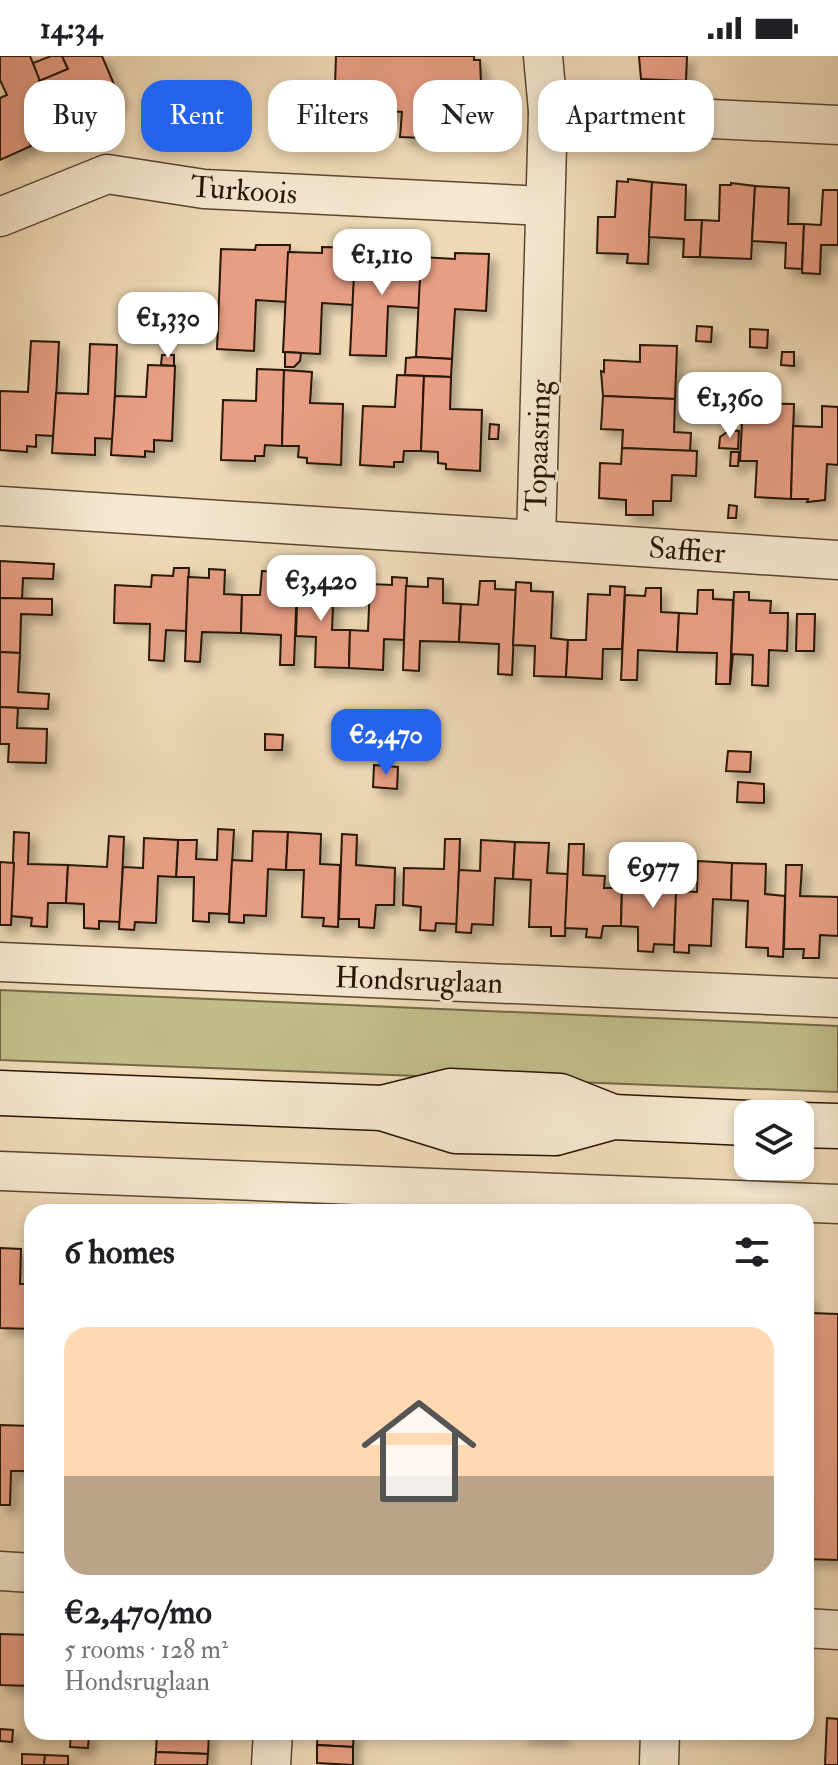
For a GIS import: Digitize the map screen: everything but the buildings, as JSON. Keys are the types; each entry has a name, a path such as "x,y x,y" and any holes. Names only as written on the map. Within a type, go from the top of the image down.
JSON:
{"main road":[{"path":"0,1093 382,1108 450,1091 560,1096 613,1117 734,1122"},
{"path":"814,1125 838,1126"}],"street":[{"name":"Topaasring","path":"543,56 545,80"},
{"path":"714,119 838,125"},
{"name":"Topaasring","path":"0,506 536,540 547,152"},
{"name":"Turkoois","path":"0,217 107,174 204,189 545,206"},
{"name":"Saffier","path":"536,540 838,560"},
{"name":"Hondsruglaan","path":"0,962 838,998"},
{"path":"0,1171 668,1204"},
{"path":"814,1204 838,1204"},
{"path":"0,1571 24,1572"},
{"path":"814,1628 838,1630"},
{"path":"271,1765 273,1740"},
{"path":"659,1765 660,1740"}],"shaded area":[{"path":"0,990 838,1026 838,1092 0,1060"}]}
